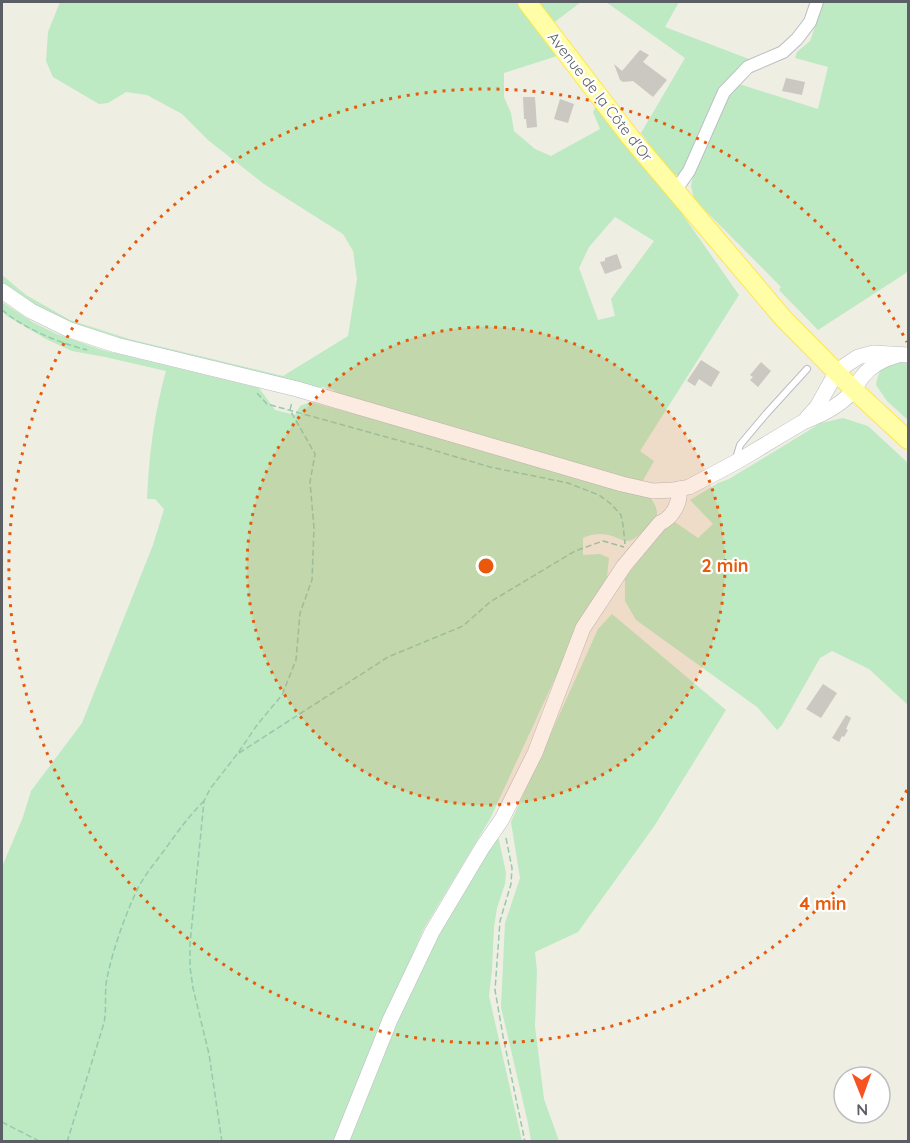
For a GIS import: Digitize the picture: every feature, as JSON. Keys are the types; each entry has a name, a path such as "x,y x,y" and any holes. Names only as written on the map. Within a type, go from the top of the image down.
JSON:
{"main road":[{"name":"Avenue de la Côte d'Or","path":"527,2 631,138 783,318 837,374 909,440"}],"street":[{"path":"675,191 689,171 724,92 748,67 783,52 797,39 810,22 818,2"},
{"path":"2,291 31,311 70,330 116,345 297,389 622,484 662,491 688,487 813,418 837,404 854,390 871,367 903,355"},
{"path":"803,422 817,407 831,381 843,367 858,357 873,353 903,355"},
{"path":"341,1142 390,1020 432,932 502,819 534,753 583,628 624,566 676,507 679,489"},
{"path":"660,523 662,491"}],"lane":[{"path":"738,460 736,455 740,445 807,369"}],"path":[{"path":"2,310 29,328 69,345 89,350"},
{"path":"67,1142 104,1023 106,1013 104,992 107,976 139,886 187,818 204,801 257,724 282,695 296,660 300,613 312,580 314,528 310,482 315,454 290,410 297,389"},
{"path":"238,753 388,657 463,626 490,602 575,550 603,541 625,547 621,515 599,495 568,483 490,467 267,404 255,392"},
{"path":"204,801 190,944 190,967 209,1054 222,1142"},
{"path":"502,819 512,868 511,884 500,921 495,990 525,1142"},
{"path":"2,1122 42,1142"}],"green space":[{"path":"60,2 518,2 560,55 504,73 504,97 511,113 514,131 535,149 551,156 600,129 593,112 597,105 678,208 739,295 640,451 654,461 641,484 336,398 334,390 323,387 305,388 107,340 2,289 2,275 26,295 70,320 129,339 283,376 348,336 357,279 353,251 343,234 264,184 208,140 182,114 147,95 126,92 108,103 99,104 53,77 46,61 48,32","holes":["615,217 654,241 611,299 615,316 598,320 579,268 589,247"]},
{"path":"535,2 581,2 552,24"},
{"path":"606,2 679,2 665,27 749,59 730,81 682,174 673,176 641,133 685,58"},
{"path":"824,2 908,2 908,268 906,273 818,330 779,290 781,287 694,199 691,186 694,171 721,106 736,83 818,109 828,67 795,58 797,52 810,41"},
{"path":"2,302 34,323 102,350 259,388 275,410 295,415 300,406 310,402 649,496 654,502 657,513 654,522 632,540 625,541 603,534 583,538 583,555 600,554 609,558 607,577 557,674 490,819 423,930 333,1141 2,1141 2,867 31,791 82,723 153,545 164,509 155,499 147,499 148,483 155,419 166,371 72,351 7,316 2,311"},
{"path":"901,361 908,361 908,420 887,401 876,385 883,368"},
{"path":"843,418 868,426 908,463 908,705 869,669 832,651 820,658 777,730 757,707 636,620 625,601 625,578 672,520 698,538 713,524 690,500 821,423"},
{"path":"612,614 726,710 655,825 578,932 535,952 537,971 535,1026 544,1099 559,1141 531,1141 501,1007 505,923 520,878 511,822 598,629"},
{"path":"496,835 506,873 494,927 489,996 522,1141 348,1142 411,986 444,920"}],"building":[{"path":"640,50 649,55 643,62 667,80 653,97 633,81 620,80 614,64 622,71"},
{"path":"786,78 805,82 802,95 782,91"},
{"path":"523,97 535,97 537,127 527,128 526,119 524,119"},
{"path":"560,99 574,104 568,123 554,119"},
{"path":"617,254 622,268 605,274 600,262"},
{"path":"701,360 720,372 711,387 699,379 695,386 687,381"},
{"path":"761,362 771,371 758,387 750,380 753,377 750,375"},
{"path":"823,684 837,693 821,718 806,709"},
{"path":"846,715 851,718 846,729 848,730 839,742 832,738"}]}
